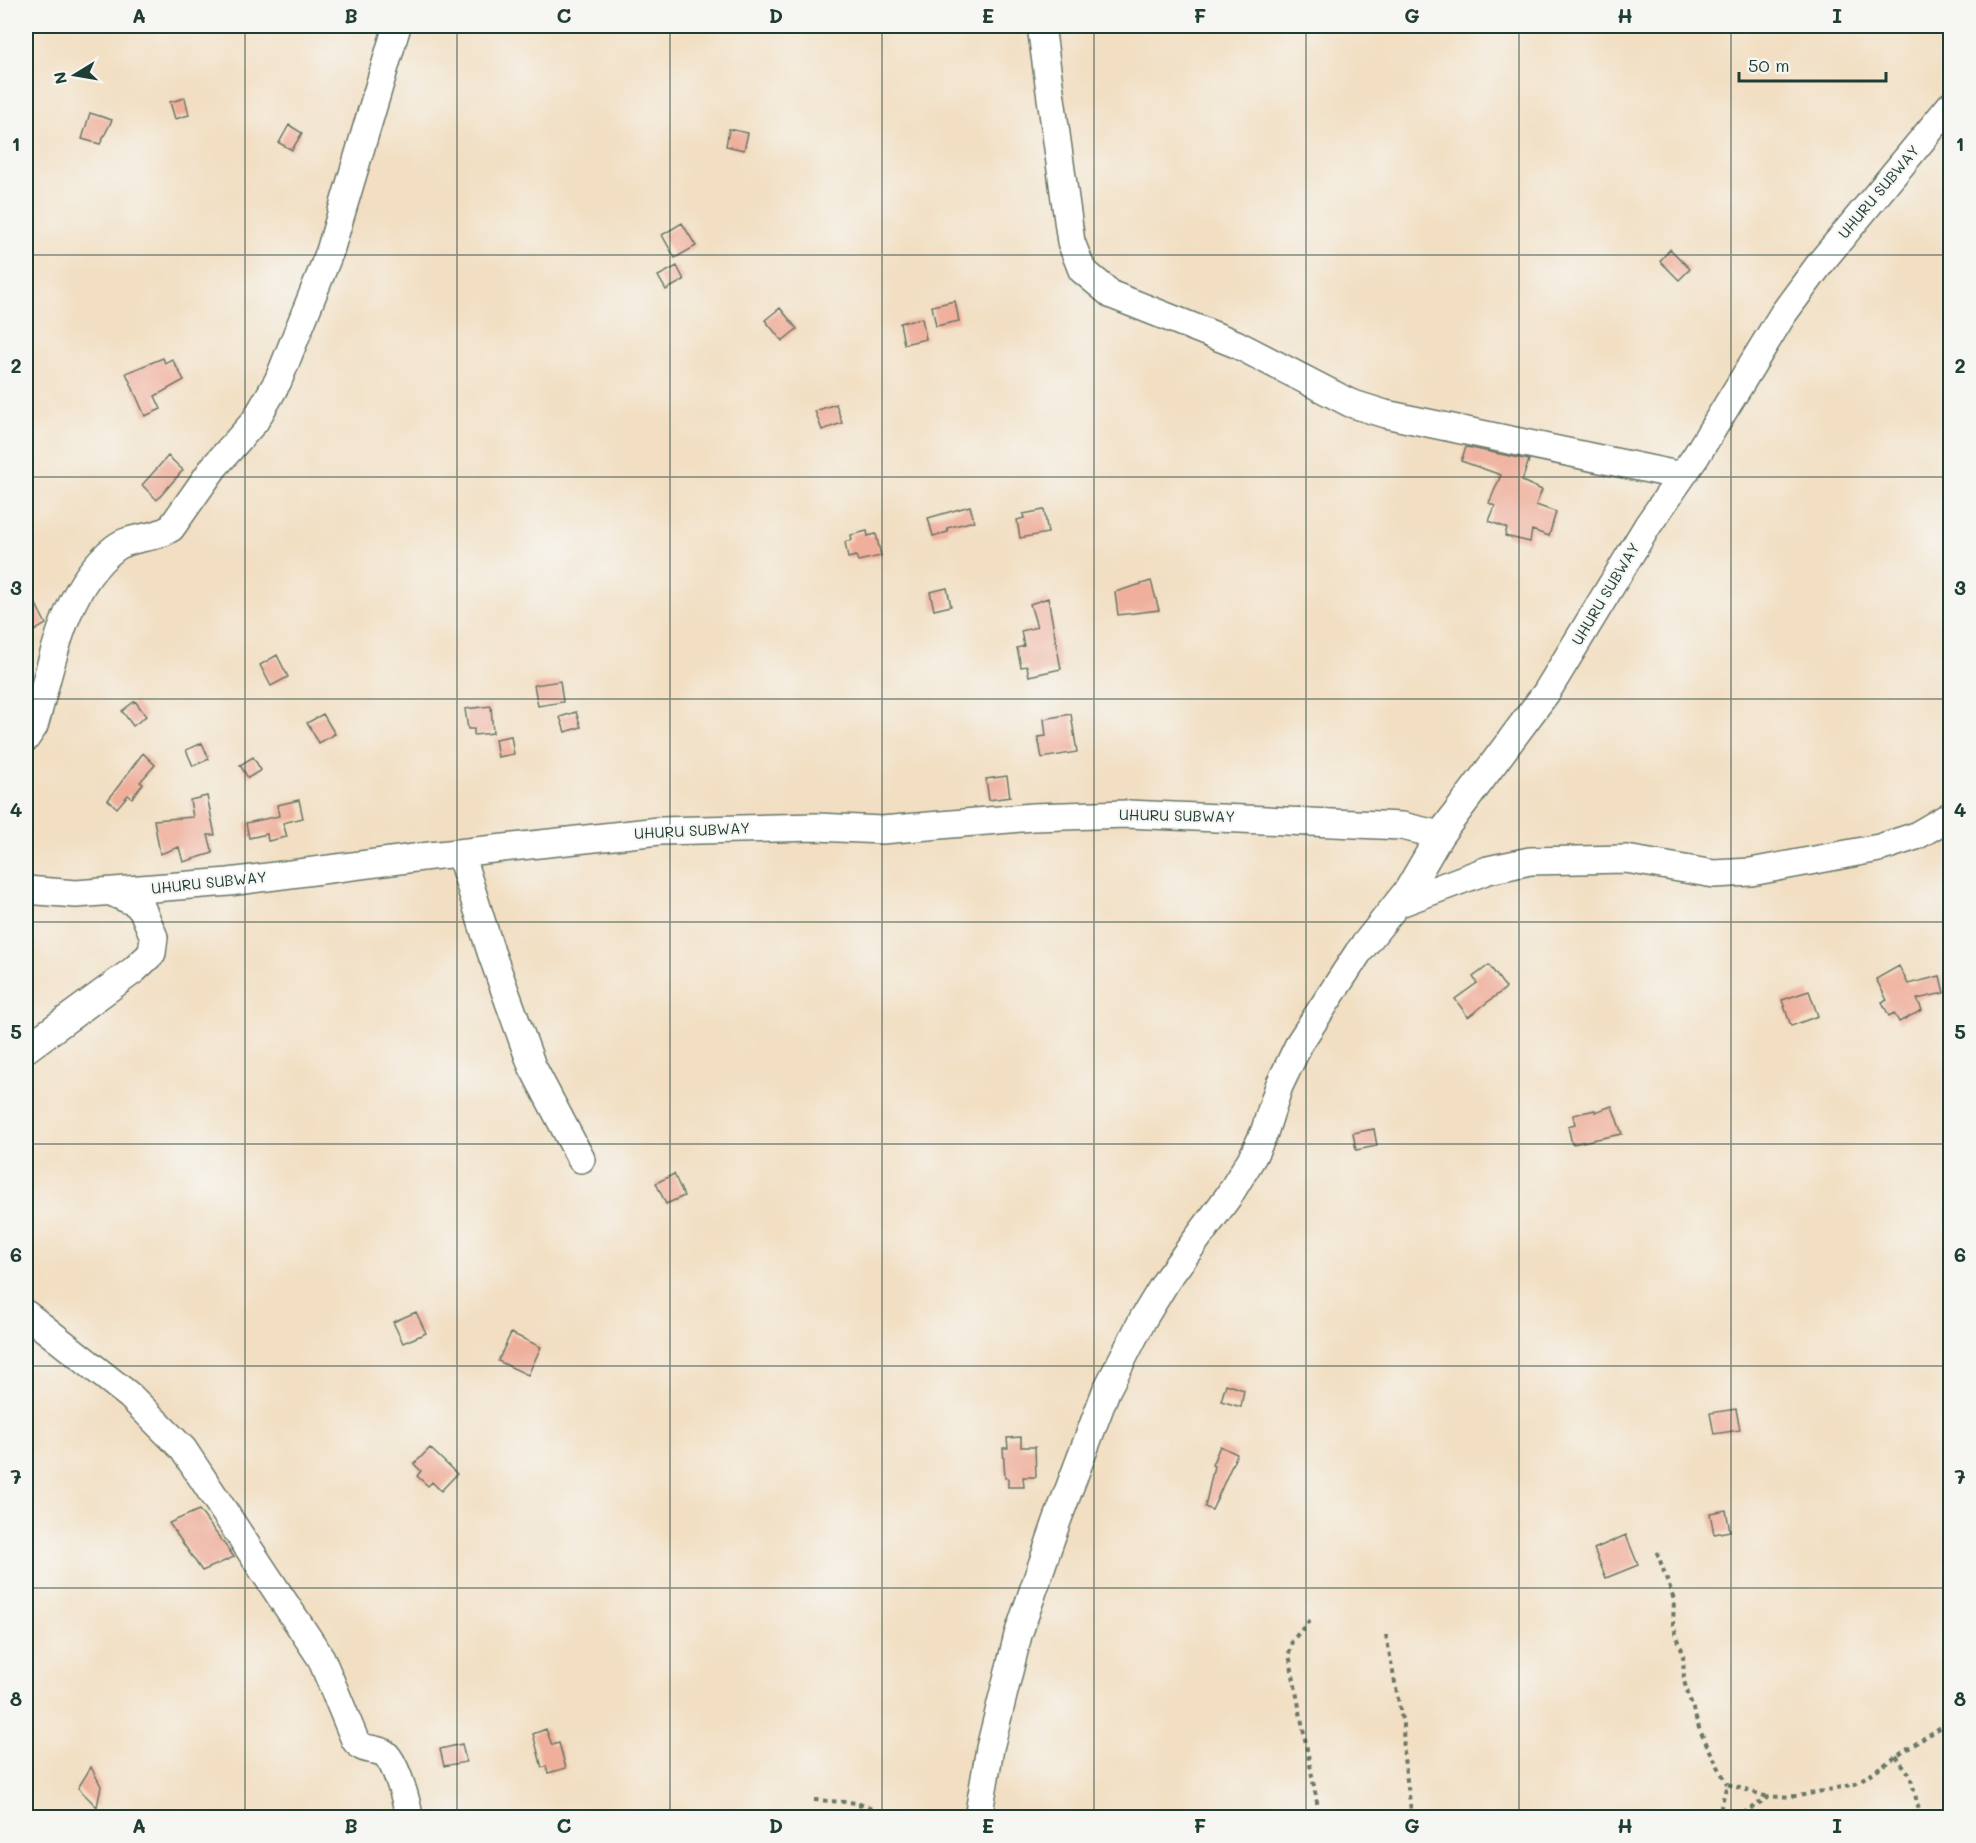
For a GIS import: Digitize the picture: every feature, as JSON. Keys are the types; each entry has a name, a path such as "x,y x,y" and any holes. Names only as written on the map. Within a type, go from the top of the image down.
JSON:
{"street":[{"path":"26,738 34,726 67,617 77,592 88,576 116,548 141,537 162,534 171,528 214,467 255,421 278,381 330,251 397,26"},
{"path":"1041,26 1071,242 1083,270 1101,288 1123,300 1152,309 1236,344 1366,409 1682,476"},
{"name":"UHURU SUBWAY","path":"26,890 76,894 111,892 305,873 460,852 659,831 817,826 882,830 1033,817 1116,814 1213,816 1401,826 1440,835 1546,693 1648,525 1682,476 1784,314 1822,261 1938,137 1950,106"},
{"path":"1397,904 1488,870 1530,861 1626,859 1714,874 1751,872 1879,848 1916,836 1950,816"},
{"path":"978,1818 990,1748 1018,1635 1056,1521 1114,1371 1168,1278 1228,1197 1254,1156 1279,1086 1300,1041 1352,962 1417,877 1440,835"},
{"path":"460,852 490,952 532,1066 581,1159"},
{"path":"26,1049 134,970 152,953 154,937 143,911 136,903 111,892"},
{"path":"26,1314 130,1396 183,1449 321,1658 355,1740 366,1749 385,1754 391,1761 409,1818"}],"path":[{"path":"1657,1552 1674,1600 1673,1624 1683,1653 1684,1681 1700,1731 1727,1784 1718,1818"},
{"path":"1310,1620 1292,1641 1288,1654 1320,1818"},
{"path":"1386,1635 1404,1725 1404,1758 1412,1818"},
{"path":"1727,1784 1769,1797 1799,1796 1855,1784 1950,1721"},
{"path":"1896,1756 1910,1775 1922,1818"},
{"path":"1735,1818 1769,1797"},
{"path":"814,1800 860,1803 888,1818"},
{"path":"860,1803 860,1818"}],"building":[{"path":"185,98 189,115 175,119 170,102"},
{"path":"90,113 112,120 100,144 82,139"},
{"path":"289,125 302,133 292,150 279,143"},
{"path":"729,129 748,133 744,150 726,146"},
{"path":"682,223 696,246 675,258 662,235"},
{"path":"1670,249 1690,269 1679,280 1660,261"},
{"path":"677,266 684,280 666,290 658,276"},
{"path":"955,301 959,321 936,326 932,306"},
{"path":"780,308 797,329 782,341 765,320"},
{"path":"922,318 926,339 904,344 900,323"},
{"path":"163,358 165,363 172,359 184,380 155,396 161,409 145,416 126,373"},
{"path":"836,404 842,423 822,430 815,411"},
{"path":"1466,447 1529,460 1522,481 1542,490 1536,505 1556,512 1549,536 1532,530 1530,542 1505,536 1507,528 1489,521 1495,506 1489,503 1501,475 1461,461"},
{"path":"168,456 183,470 157,500 142,485"},
{"path":"970,506 974,521 947,528 948,532 933,536 928,518"},
{"path":"1044,510 1048,533 1020,538 1017,520 1024,518 1023,514"},
{"path":"867,531 868,536 876,534 881,556 858,561 856,556 848,558 845,542 852,540 851,535"},
{"path":"1151,581 1159,610 1118,615 1115,592"},
{"path":"26,585 46,624 26,636"},
{"path":"947,588 951,606 934,610 930,592"},
{"path":"1048,598 1061,669 1029,676 1027,666 1021,667 1017,648 1024,646 1021,631 1037,627 1030,604"},
{"path":"277,655 288,677 271,686 260,665"},
{"path":"560,681 563,702 538,706 534,685"},
{"path":"135,701 146,716 133,726 122,711"},
{"path":"491,706 493,733 474,735 474,729 468,729 465,709"},
{"path":"576,712 581,727 565,732 560,717"},
{"path":"323,714 335,734 319,743 307,723"},
{"path":"1071,714 1077,752 1042,758 1038,737 1046,736 1044,719"},
{"path":"511,736 514,754 498,757 495,739"},
{"path":"202,743 209,759 193,766 186,750"},
{"path":"143,753 155,765 140,782 143,784 132,798 128,795 117,808 108,800"},
{"path":"253,757 261,770 248,778 240,765"},
{"path":"1007,776 1010,797 989,800 986,779"},
{"path":"207,796 215,835 208,835 213,853 183,862 179,847 160,854 154,820 193,817 190,800"},
{"path":"299,800 303,818 283,823 287,837 268,841 267,834 249,838 246,823 279,816 277,805"},
{"path":"1489,965 1506,988 1468,1017 1455,999 1477,983 1473,977"},
{"path":"1899,966 1908,984 1940,976 1944,993 1917,999 1922,1010 1899,1022 1894,1013 1889,1016 1882,1002 1887,1000 1876,979"},
{"path":"1809,991 1818,1016 1791,1026 1782,1000"},
{"path":"1612,1106 1622,1134 1572,1144 1568,1126 1575,1124 1573,1115 1595,1110 1595,1112"},
{"path":"1374,1129 1377,1146 1356,1150 1353,1133"},
{"path":"674,1174 684,1196 666,1204 656,1183"},
{"path":"416,1312 426,1333 403,1343 393,1322"},
{"path":"511,1333 541,1347 528,1375 498,1361"},
{"path":"1226,1384 1244,1390 1241,1407 1221,1401"},
{"path":"1736,1409 1740,1430 1714,1434 1710,1413"},
{"path":"1021,1437 1021,1447 1035,1447 1036,1477 1023,1477 1024,1487 1008,1487 1008,1478 1005,1478 1003,1448 1008,1448 1007,1438"},
{"path":"1220,1446 1237,1454 1212,1510 1205,1507 1214,1466 1212,1465"},
{"path":"430,1448 457,1474 441,1491 432,1482 428,1486 417,1476 421,1471 414,1464"},
{"path":"199,1510 234,1557 202,1571 169,1523"},
{"path":"1726,1510 1730,1531 1714,1534 1710,1513"},
{"path":"1626,1535 1638,1565 1606,1578 1594,1549"},
{"path":"546,1729 552,1745 559,1743 566,1768 548,1773 546,1766 542,1768 533,1734"},
{"path":"462,1744 466,1762 444,1766 440,1749"},
{"path":"91,1767 101,1786 97,1807 78,1788"}]}
